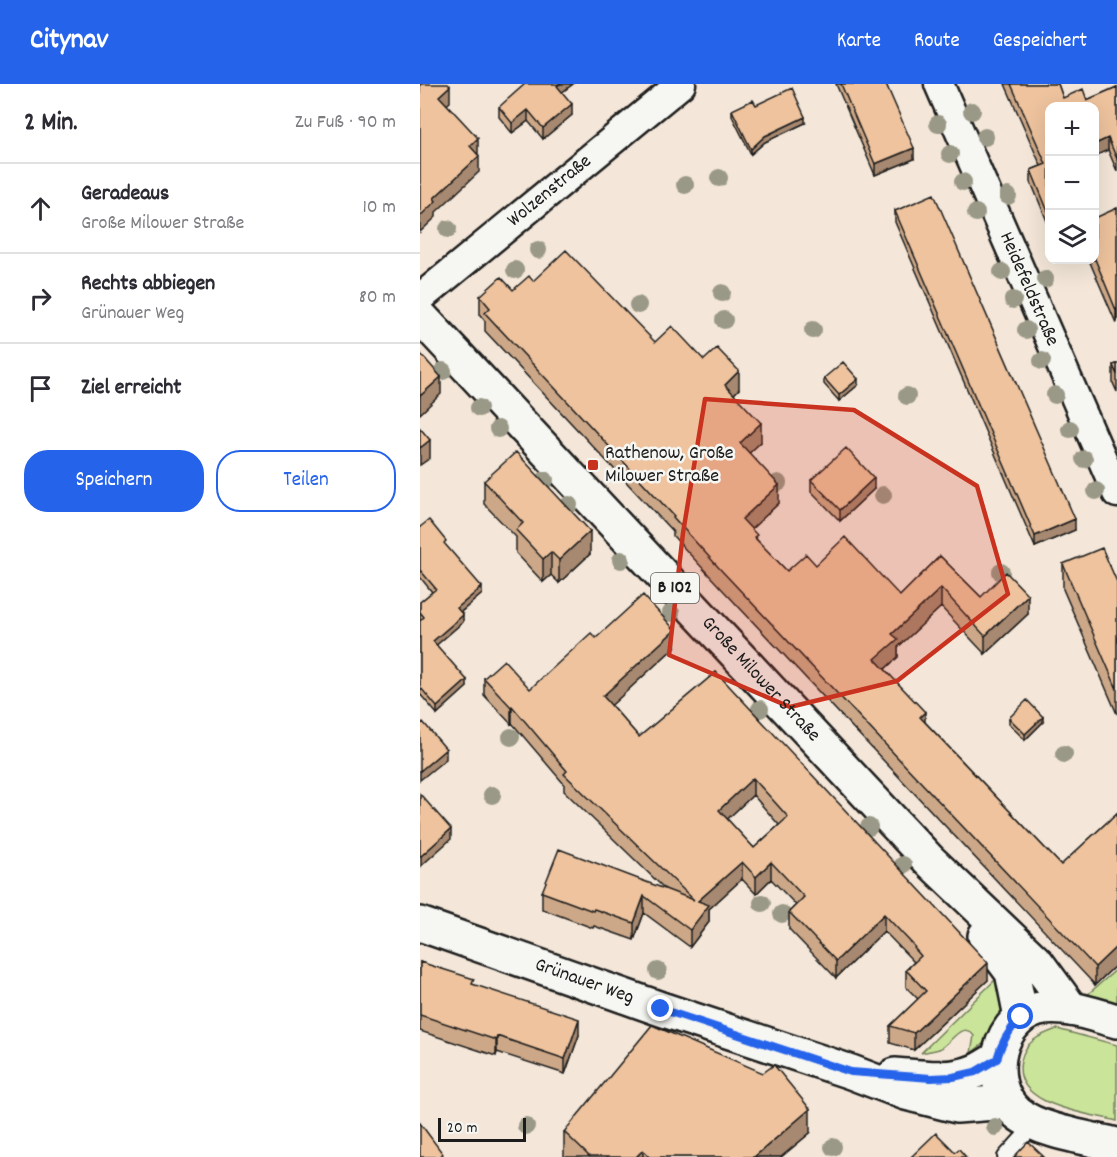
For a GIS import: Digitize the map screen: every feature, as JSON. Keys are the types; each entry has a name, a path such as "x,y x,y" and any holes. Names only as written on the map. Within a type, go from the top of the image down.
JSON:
{"main road":[{"name":"Große Milower Straße","path":"420,316 929,860 1038,964 1071,1009"},
{"name":"Große Milower Straße","path":"929,860 1012,972 1021,1017"},
{"name":"Grünauer Weg","path":"420,924 906,1093 957,1106 1007,1102"},
{"path":"1117,1021 1071,1009 1043,1008 1021,1017 1012,1027 997,1059 998,1081 1007,1102 1018,1114 1035,1124 1117,1145"},
{"name":"Grünauer Weg","path":"851,1072 931,1078 953,1077 975,1072 997,1059"}],"street":[{"name":"Wolzenstraße","path":"420,298 681,84"},
{"name":"Heidefeldstraße","path":"939,84 1117,493"}],"lane":[{"path":"1005,1157 1035,1124"}],"highlighted area":[{"path":"705,399 854,410 977,486 1008,594 897,681 790,707 669,655 683,533"}],"green space":[{"path":"1117,969 1117,1006 1087,995"},
{"path":"996,979 1000,986 1003,1004 1001,1016 984,1043 971,1053 974,1036 965,1030 941,1048 921,1053"},
{"path":"1057,1029 1117,1045 1117,1121 1054,1105 1039,1098 1028,1088 1021,1076 1023,1054 1034,1040"}],"building":[{"path":"420,84 448,84 450,86 439,96 478,138 470,146 479,156 434,198 436,201 420,216"},
{"path":"525,84 560,84 557,86 572,104 543,128 528,110 512,123 499,107"},
{"path":"841,84 886,84 914,148 875,164"},
{"path":"1011,84 1058,84 1063,98 1083,89 1087,100 1117,87 1117,159 1108,138 1099,142 1099,102 1045,102 1045,162"},
{"path":"792,88 805,117 765,136 751,149 732,110 753,100 756,105"},
{"path":"1045,164 1045,204 1031,170"},
{"path":"934,194 1075,519 1035,536 895,211"},
{"path":"1117,208 1117,310 1097,264 1099,264 1099,216"},
{"path":"566,250 655,342 672,326 704,360 717,348 739,371 725,385 761,423 740,443 779,485 742,519 757,535 754,537 787,571 806,554 816,565 845,537 900,596 940,556 981,597 1006,572 1028,595 985,636 941,588 892,634 898,639 875,659 925,712 920,717 1061,865 1117,813 1117,946 1095,967 720,569 674,516 485,313 490,308 480,296 501,277 513,290 529,276 533,281"},
{"path":"420,353 441,377 420,396"},
{"path":"843,362 858,379 839,395 824,378"},
{"path":"420,428 430,440 420,448"},
{"path":"846,448 874,478 840,510 811,480"},
{"path":"516,452 590,531 559,560 551,552 543,559 516,530 523,523 484,481"},
{"path":"429,520 446,541 444,543 482,587 457,608 463,615 433,641 467,680 437,707 420,687 420,621 424,617 420,612 420,602 436,589 420,570 420,527"},
{"path":"1102,548 1117,582 1117,689 1063,564"},
{"path":"643,595 675,630 603,696 639,737 716,672 988,963 914,1033 890,1026 926,991 906,970 921,956 915,947 884,914 836,961 789,912 804,897 771,862 756,877 742,862 698,901 709,905 690,930 644,896 634,923 542,892 559,849 694,900 564,774 567,771 512,706 484,678 504,660 530,689 591,633 596,638","holes":["753,778 788,817 754,848 719,810"]},
{"path":"1027,700 1043,717 1025,734 1009,718"},
{"path":"423,722 446,749 420,771 420,725"},
{"path":"420,794 451,829 421,856 420,856"},
{"path":"420,962 474,979 472,984 579,1019 565,1059 497,1036 496,1040 420,1015"},
{"path":"652,1025 763,1073 774,1065 810,1109 754,1157 649,1157 643,1150 636,1157 590,1157 564,1132"},
{"path":"420,1123 443,1154 439,1157 420,1157"},
{"path":"936,1133 955,1152 959,1149 966,1157 911,1157"},
{"path":"1028,1142 1044,1157 1014,1157"}],"place":[{"name":"Rathenow, Große Milower Straße","path":"593,465"}],"route":[{"path":"661,1009 838,1069 931,1078 953,1077 975,1072 997,1059 1012,1027 1021,1017"}]}
